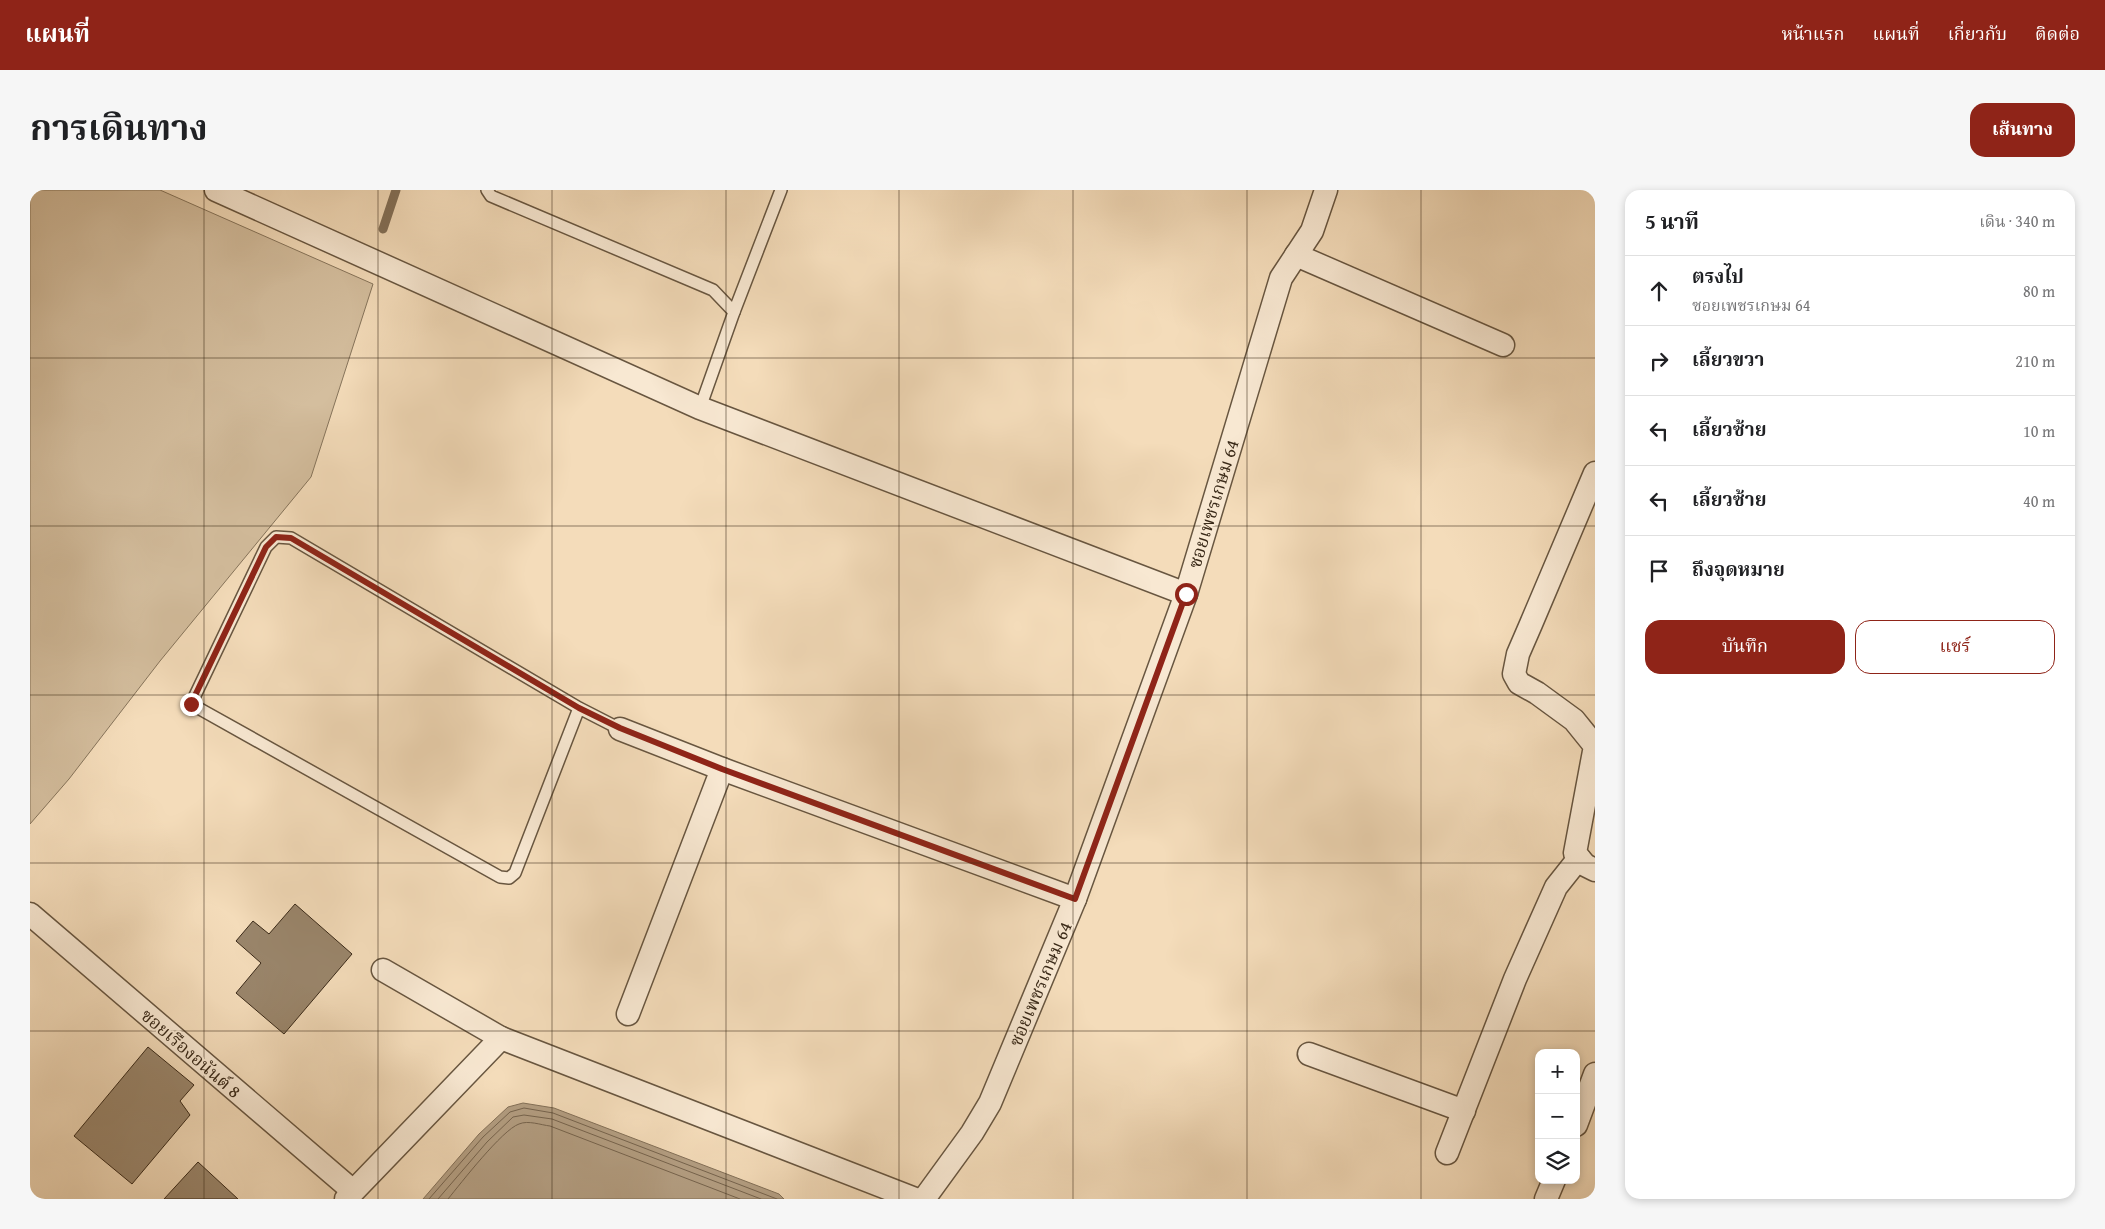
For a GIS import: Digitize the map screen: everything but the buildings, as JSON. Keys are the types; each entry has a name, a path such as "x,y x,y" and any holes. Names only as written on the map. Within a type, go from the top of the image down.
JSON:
{"street":[{"path":"216,190 244,196 343,248 700,408 1186,594"},
{"name":"ซอยเพชรเกษม 64","path":"924,1199 972,1133 990,1103 1075,899 1186,594 1281,278 1312,231 1326,190"},
{"path":"1296,255 1503,345"},
{"path":"1448,1154 1515,979 1556,887 1587,864 1575,853 1595,746 1574,720 1537,693 1519,683 1514,674 1518,654 1524,639 1595,472"},
{"path":"620,728 722,769 1075,899"},
{"path":"628,1014 722,769"},
{"name":"ซอยเรืองอนันต์ 8","path":"30,914 350,1195"},
{"path":"383,970 501,1038 916,1199"},
{"path":"350,1195 501,1038"},
{"path":"1309,1054 1464,1111"},
{"path":"1580,1114 1595,1074"},
{"path":"1546,1199 1552,1184"}],"lane":[{"path":"487,190 492,196 713,290 734,312"},
{"path":"700,408 734,312 781,190"},
{"path":"579,708 515,873 509,878 500,877 191,704 266,547 276,537 291,538 579,708 620,728"}],"shaded area":[{"path":"30,190 160,190 373,284 311,477 160,661 69,779 30,824"}],"water":[{"path":"523,1103 554,1108 779,1194 784,1199 423,1199 479,1134 508,1107"}],"waterway":[{"path":"383,229 396,190"}],"route":[{"path":"191,704 266,547 276,537 291,538 579,708 620,728 722,769 1075,899 1186,594"}]}
